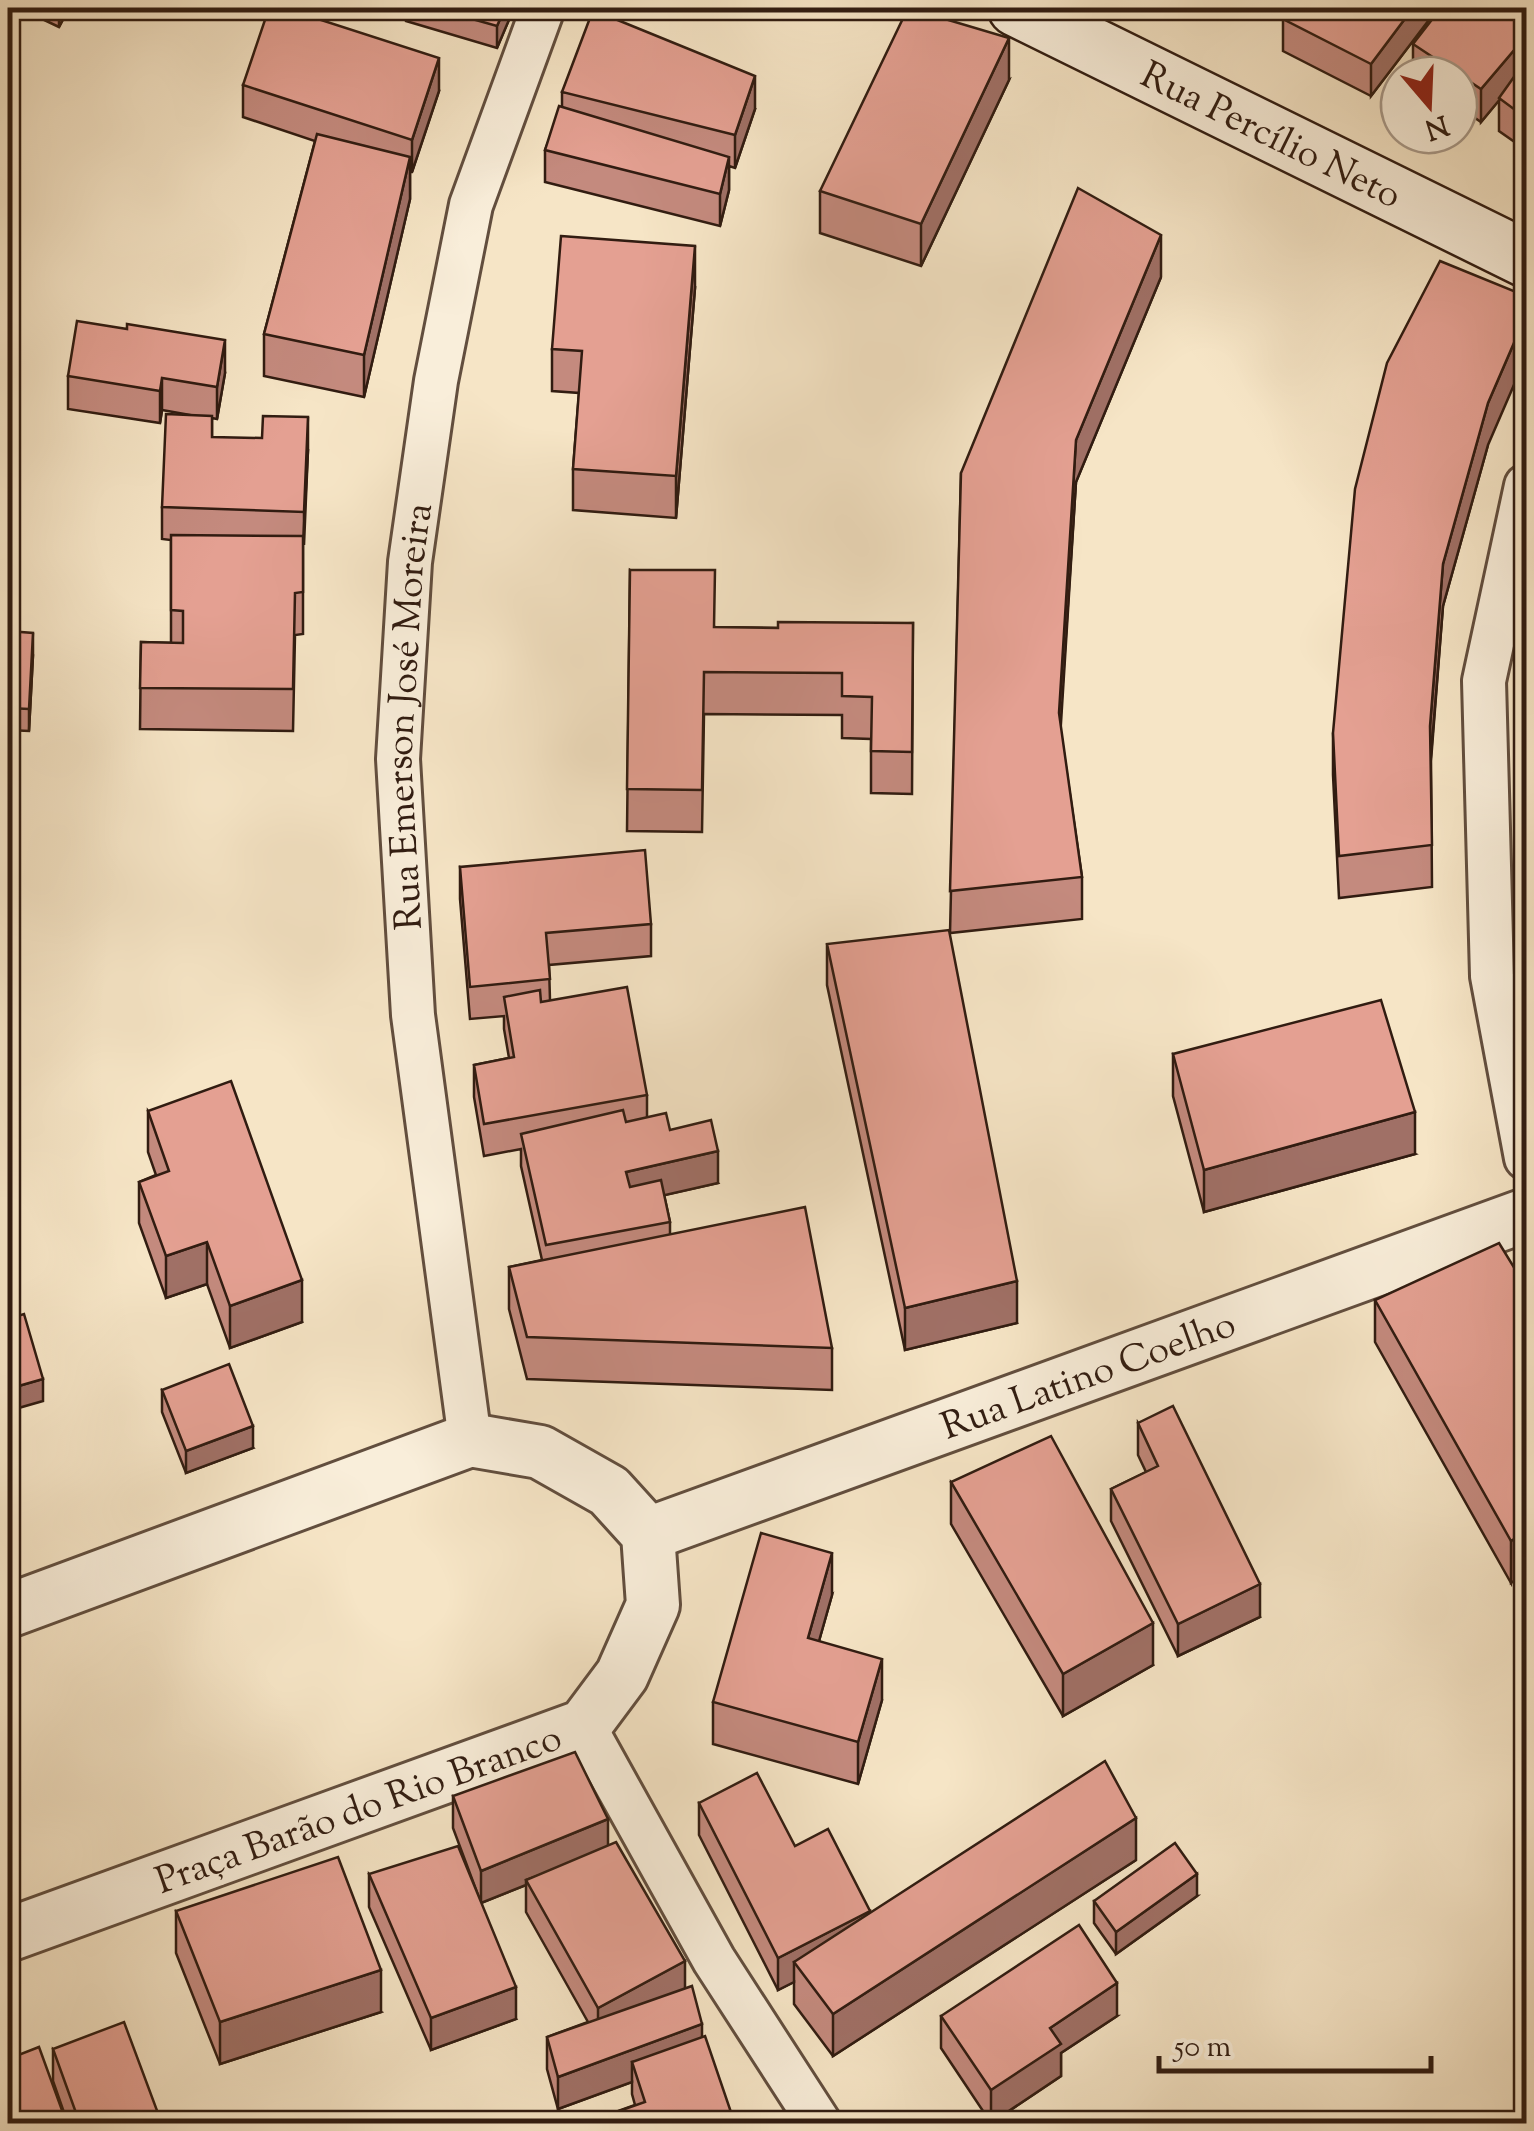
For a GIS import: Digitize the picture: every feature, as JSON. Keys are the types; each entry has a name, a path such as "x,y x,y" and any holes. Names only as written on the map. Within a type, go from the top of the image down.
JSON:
{"main road":[{"name":"Rua Percílio Neto","path":"1016,8 1526,259"}],"street":[{"name":"Rua Emerson José Moreira","path":"470,1440 412,1014 398,760 410,562 436,381 470,205 543,8"},
{"path":"1526,486 1484,682 1492,976 1526,1158"},
{"name":"Rua Latino Coelho","path":"648,1534 1526,1215"},
{"path":"8,1611 470,1440 540,1452 609,1491 648,1534"},
{"name":"Praça Barão do Rio Branco","path":"8,1935 584,1726 622,1676 654,1606 648,1534"},
{"path":"584,1726 714,1960 820,2124"}],"building":[{"path":"269,8 284,8 439,58 412,140 243,85"},
{"path":"433,8 505,8 497,26"},
{"path":"908,8 1009,38 921,224 820,191"},
{"path":"1291,8 1413,8 1371,64 1283,19"},
{"path":"1441,8 1526,8 1526,36 1481,89 1479,55 1430,55 1413,44"},
{"path":"593,10 755,76 735,135 562,92"},
{"path":"1526,60 1526,118 1499,98"},
{"path":"559,106 729,157 720,194 545,150"},
{"path":"317,134 410,157 364,355 264,334"},
{"path":"1078,188 1161,235 1076,440 1059,713 1082,877 950,891 961,473"},
{"path":"561,236 695,246 676,476 573,469 582,351 552,349"},
{"path":"1440,261 1526,296 1526,315 1488,403 1443,564 1430,726 1432,845 1339,856 1333,733 1355,489 1387,363"},
{"path":"77,321 127,329 127,324 225,340 217,387 162,378 160,391 68,376"},
{"path":"166,414 212,416 212,437 262,438 263,416 308,417 304,512 162,507"},
{"path":"171,535 303,536 303,592 295,593 293,689 140,688 141,642 183,643 183,611 171,610"},
{"path":"630,570 715,570 714,627 778,628 778,622 913,623 912,752 871,751 872,697 842,696 842,673 704,672 702,790 627,789"},
{"path":"8,631 33,633 29,709 8,708"},
{"path":"645,850 651,924 546,933 550,979 470,987 460,867"},
{"path":"949,930 1017,1281 905,1308 827,944"},
{"path":"627,987 647,1095 484,1124 474,1065 514,1057 504,997 540,990 541,1002"},
{"path":"1381,1000 1415,1112 1204,1170 1173,1054"},
{"path":"231,1081 302,1280 230,1306 207,1242 166,1256 139,1182 169,1171 148,1111"},
{"path":"623,1110 626,1122 666,1113 670,1130 711,1120 718,1151 626,1172 630,1187 661,1180 670,1222 546,1245 521,1134"},
{"path":"805,1207 832,1348 527,1337 509,1267"},
{"path":"1499,1243 1526,1287 1526,1531 1511,1541 1375,1300"},
{"path":"24,1314 43,1379 8,1389 8,1319"},
{"path":"229,1364 253,1426 186,1451 162,1390"},
{"path":"1173,1406 1260,1584 1178,1624 1111,1489 1158,1466 1138,1423"},
{"path":"1051,1436 1153,1623 1063,1674 951,1482"},
{"path":"761,1533 832,1553 808,1638 882,1659 858,1742 713,1702"},
{"path":"575,1752 608,1819 481,1871 453,1796"},
{"path":"1105,1761 1136,1818 833,2014 794,1962"},
{"path":"757,1773 795,1846 828,1829 870,1911 778,1958 699,1803"},
{"path":"616,1842 685,1961 598,2008 526,1880"},
{"path":"1175,1843 1197,1874 1116,1932 1094,1901"},
{"path":"458,1846 516,1987 431,2018 369,1874"},
{"path":"338,1857 381,1970 220,2022 176,1911"},
{"path":"1079,1925 1117,1983 1050,2028 1061,2044 991,2090 941,2016"},
{"path":"692,1986 702,2024 558,2077 547,2037"},
{"path":"124,2022 162,2124 80,2124 53,2049"},
{"path":"705,2036 735,2124 601,2124 599,2118 645,2102 632,2062"},
{"path":"39,2047 67,2124 8,2124 8,2059"}]}
